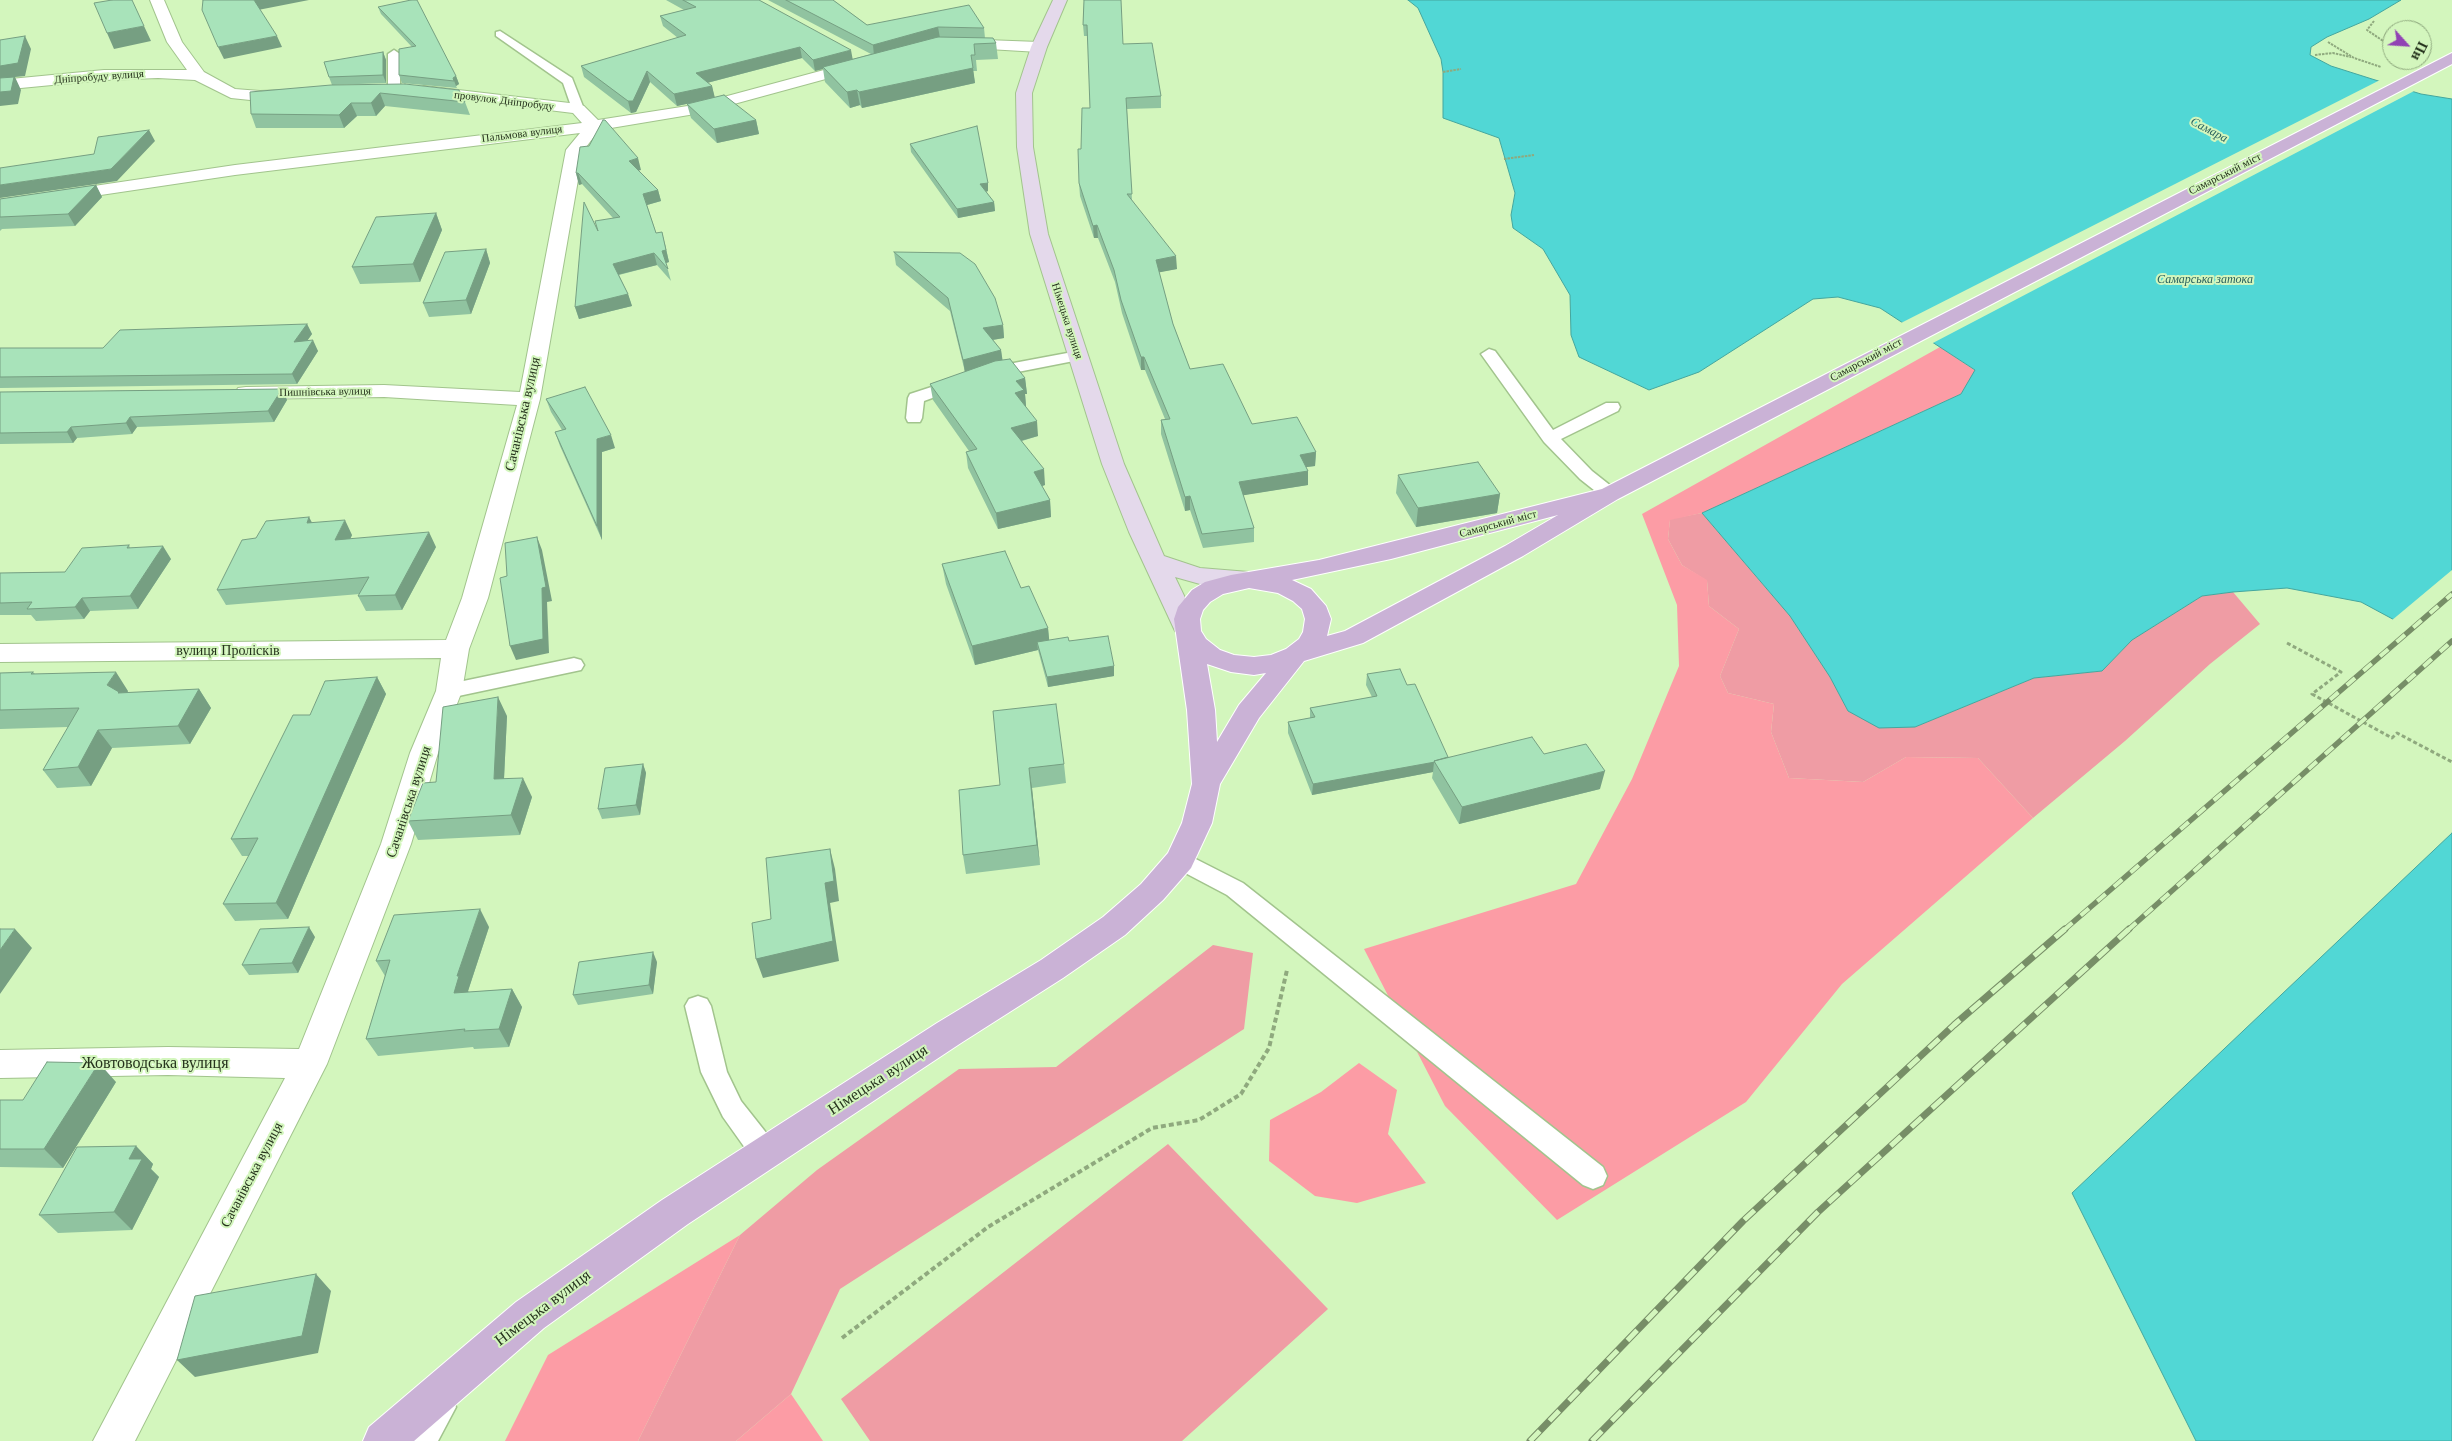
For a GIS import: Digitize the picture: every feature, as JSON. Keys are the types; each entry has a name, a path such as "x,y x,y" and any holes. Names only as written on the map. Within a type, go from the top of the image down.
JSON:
{"main road":[{"name":"Німецька вулиця","path":"1060,0 1039,47 1024,93 1025,147 1039,234 1113,464 1188,631"},
{"name":"Самарський міст","path":"1249,580 1319,568 1410,547 1610,494 1757,419 1890,347 2452,58"},
{"path":"1188,631 1196,645 1211,656 1232,663 1254,666 1276,663 1354,637 1514,551 1610,494"},
{"path":"1156,561 1177,570 1200,576 1268,582 1287,587 1302,595 1313,606 1318,619 1316,632 1309,645 1296,655"},
{"path":"1206,784 1201,710 1187,618 1191,607 1201,596 1222,585 1249,580"},
{"name":"Німецька вулиця","path":"383,1441 530,1315 675,1212 1052,969 1114,926 1152,892 1180,860 1197,823 1206,784 1249,712 1296,655"}],"street":[{"path":"157,0 175,42 198,75 231,93 260,96 300,94"},
{"path":"940,45 1039,47"},
{"name":"Пальмова вулиця","path":"0,205 369,152 586,118 695,110 874,61 853,53"},
{"name":"Дніпробуду вулиця","path":"0,85 104,75 158,73 198,75"},
{"name":"провулок Дніпробуду","path":"386,89 586,118"},
{"name":"Сачанівська вулиця","path":"114,1441 310,1064 396,844 424,753 448,691 456,650 475,598 529,399 575,150 586,118"},
{"name":"Пишнівська вулиця","path":"227,393 384,391 529,399"},
{"name":"вулиця Пролісків","path":"0,653 456,650"},
{"name":"Жовтоводська вулиця","path":"0,1064 168,1061 310,1064"}],"lane":[{"path":"500,34 568,81 586,118"},
{"path":"386,89 394,54"},
{"path":"1489,354 1550,438 1586,475 1610,494"},
{"path":"914,418 916,398 993,371 1078,356"},
{"path":"1550,438 1612,407"},
{"path":"448,691 574,665"},
{"path":"1180,860 1235,889 1295,935 1593,1176"},
{"path":"698,1006 714,1072 732,1109 765,1153"},
{"path":"420,1441 460,1374"}],"path":[{"path":"2374,20 2367,30 2382,40"},
{"path":"2328,42 2354,58"},
{"path":"2315,55 2333,53 2382,67"},
{"path":"1443,72 1461,69"},
{"path":"1504,160 1534,155"},
{"path":"2287,643 2341,672 2312,694 2392,738 2396,733 2452,762"},
{"path":"842,1338 988,1226 1152,1128 1199,1120 1241,1094 1268,1048 1295,935"}],"shaded area":[{"path":"1940,347 1976,371 1961,394 1702,513 1670,520 1668,539 1682,565 1707,580 1709,606 1739,629 1720,676 1728,693 1774,704 1771,732 1789,778 1863,782 1906,757 1978,758 2033,818 1842,984 1746,1102 1557,1220 1445,1106 1364,949 1576,884 1632,779 1679,666 1677,605 1642,514"},
{"path":"1702,513 1790,616 1830,677 1848,711 1915,727 2034,678 2102,671 2132,640 2202,596 2233,592 2260,624 2210,664 2125,741 2033,818 1978,758 1906,757 1863,782 1789,778 1771,732 1774,704 1728,693 1720,676 1739,629 1709,606 1707,581 1682,565 1668,539 1670,519"},
{"path":"1213,945 1253,953 1244,1029 840,1289 791,1394 736,1441 638,1441 740,1235 817,1170 959,1069 1056,1067"},
{"path":"1359,1063 1397,1090 1388,1134 1426,1183 1357,1203 1315,1196 1269,1161 1270,1120 1321,1092"},
{"path":"1168,1144 1328,1309 1182,1441 870,1441 841,1399"},
{"path":"740,1235 638,1441 505,1441 548,1355"},
{"path":"791,1394 823,1441 736,1441"}],"water":[{"name":"Самарська затока","path":"1408,0 2401,0 2369,19 2327,37 2311,47 2310,55 2331,66 2372,79 2421,94 2452,99 2452,651 2361,602 2287,588 2233,592 2202,596 2132,640 2102,671 2034,678 1915,727 1879,728 1848,711 1830,677 1790,616 1702,513 1961,394 1975,370 1880,308 1838,297 1813,299 1699,372 1649,390 1579,357 1571,335 1570,295 1543,249 1513,228 1511,215 1515,193 1499,138 1443,118 1443,72 1441,59 1418,8"},
{"path":"2452,833 2452,1441 2196,1441 2072,1193"}],"pier":[{"path":"2382,79 2416,90 1931,344 1899,324"},
{"path":"2452,570 2452,653 2391,621"}],"building":[{"path":"112,0 132,0 144,26 107,33 94,3"},
{"path":"203,0 254,0 277,36 218,47 202,10"},
{"path":"417,0 456,76 453,78 454,81 399,75 399,49 416,46 378,7"},
{"path":"683,0 759,0 851,50 813,60 800,47 696,73 712,86 674,94 647,71 633,101 628,101 581,66 686,35 660,16 696,7"},
{"path":"786,0 833,0 867,25 969,5 984,28 938,27 873,45"},
{"path":"1084,0 1121,0 1123,44 1152,43 1161,96 1126,98 1132,194 1127,194 1176,256 1156,260 1173,324 1190,369 1223,364 1252,424 1297,417 1316,452 1300,455 1308,471 1239,482 1254,528 1202,534 1190,496 1185,497 1161,420 1170,419 1144,357 1141,357 1121,300 1114,270 1097,225 1093,226 1079,183 1078,149 1081,149 1082,108 1090,108 1087,25 1083,25"},
{"path":"25,36 18,63 0,66 0,40"},
{"path":"938,37 993,38 996,43 974,44 975,55 971,55 973,68 859,92 857,90 847,92 823,67"},
{"path":"383,52 383,75 329,77 324,62"},
{"path":"14,77 11,91 0,92 0,78"},
{"path":"405,84 459,90 465,102 380,93 371,103 351,103 339,115 251,114 250,92 331,85"},
{"path":"724,95 756,120 714,129 687,104"},
{"path":"603,120 638,158 629,161 658,190 643,194 656,233 662,232 666,250 662,251 668,269 654,253 613,264 628,294 575,307 584,202 598,231 595,221 620,217 576,173 580,147 589,146"},
{"path":"977,126 988,183 980,184 994,202 957,209 910,144"},
{"path":"149,130 111,169 0,185 0,168 94,154 98,137"},
{"path":"96,185 68,214 0,217 0,199"},
{"path":"436,213 413,264 352,267 376,217"},
{"path":"486,249 466,300 423,303 445,252"},
{"path":"894,252 960,253 975,264 995,298 1003,325 983,328 1001,350 963,360 948,298"},
{"path":"307,324 294,342 313,340 292,374 0,377 0,348 103,348 120,330"},
{"path":"1010,359 1025,378 1016,381 1024,390 1015,393 1037,421 1011,428 1044,469 1034,472 1050,500 996,513 966,452 977,449 930,384 995,361"},
{"path":"585,387 611,435 597,439 597,526 555,432 566,429 546,399"},
{"path":"282,389 268,411 130,417 126,423 71,427 67,432 0,433 0,392"},
{"path":"1478,462 1500,494 1418,508 1398,475"},
{"path":"309,517 307,523 345,520 335,540 429,532 395,595 358,596 369,577 217,590 242,540 256,538 266,521"},
{"path":"537,537 546,587 542,588 543,639 510,646 500,578 507,576 505,543"},
{"path":"129,545 127,548 163,546 130,596 82,598 75,607 27,609 32,602 0,603 0,573 65,572 82,548"},
{"path":"1005,551 1021,588 1029,586 1048,628 972,646 942,564"},
{"path":"1108,636 1114,666 1047,677 1037,642 1068,637 1069,641"},
{"path":"1400,669 1407,685 1415,684 1448,757 1435,762 1313,784 1288,722 1315,717 1310,708 1377,696 1367,674"},
{"path":"33,672 31,674 116,672 107,685 118,693 199,689 178,726 98,730 78,767 43,770 79,708 0,710 0,673"},
{"path":"377,677 276,903 223,904 258,838 231,839 293,715 310,715 325,681"},
{"path":"498,697 494,779 523,778 511,815 408,821 423,783 436,782 443,707"},
{"path":"1056,704 1064,764 1029,768 1037,845 963,855 959,790 1000,785 993,711"},
{"path":"1532,737 1544,754 1586,744 1605,771 1462,807 1434,761"},
{"path":"643,764 636,805 598,809 605,768"},
{"path":"830,849 834,881 825,883 833,941 756,959 752,923 771,919 766,858"},
{"path":"480,909 457,976 459,976 454,993 512,989 499,1029 464,1031 465,1029 366,1039 390,960 376,961 394,915"},
{"path":"309,927 292,963 242,965 260,929"},
{"path":"0,929 15,929 0,950"},
{"path":"653,952 649,985 573,995 579,962"},
{"path":"47,1062 99,1063 44,1149 0,1149 0,1100 23,1100"},
{"path":"136,1146 129,1159 142,1159 114,1212 39,1215 77,1147"},
{"path":"316,1274 302,1336 177,1360 195,1296"}],"railway":[{"path":"2064,930 2452,594"},
{"path":"2128,930 2452,641"},
{"path":"1530,1441 1743,1221 1954,1025 2065,929"},
{"path":"1592,1441 1818,1212 2129,929"}],"water label":[{"name":"Самара","path":"2209,130"}]}
